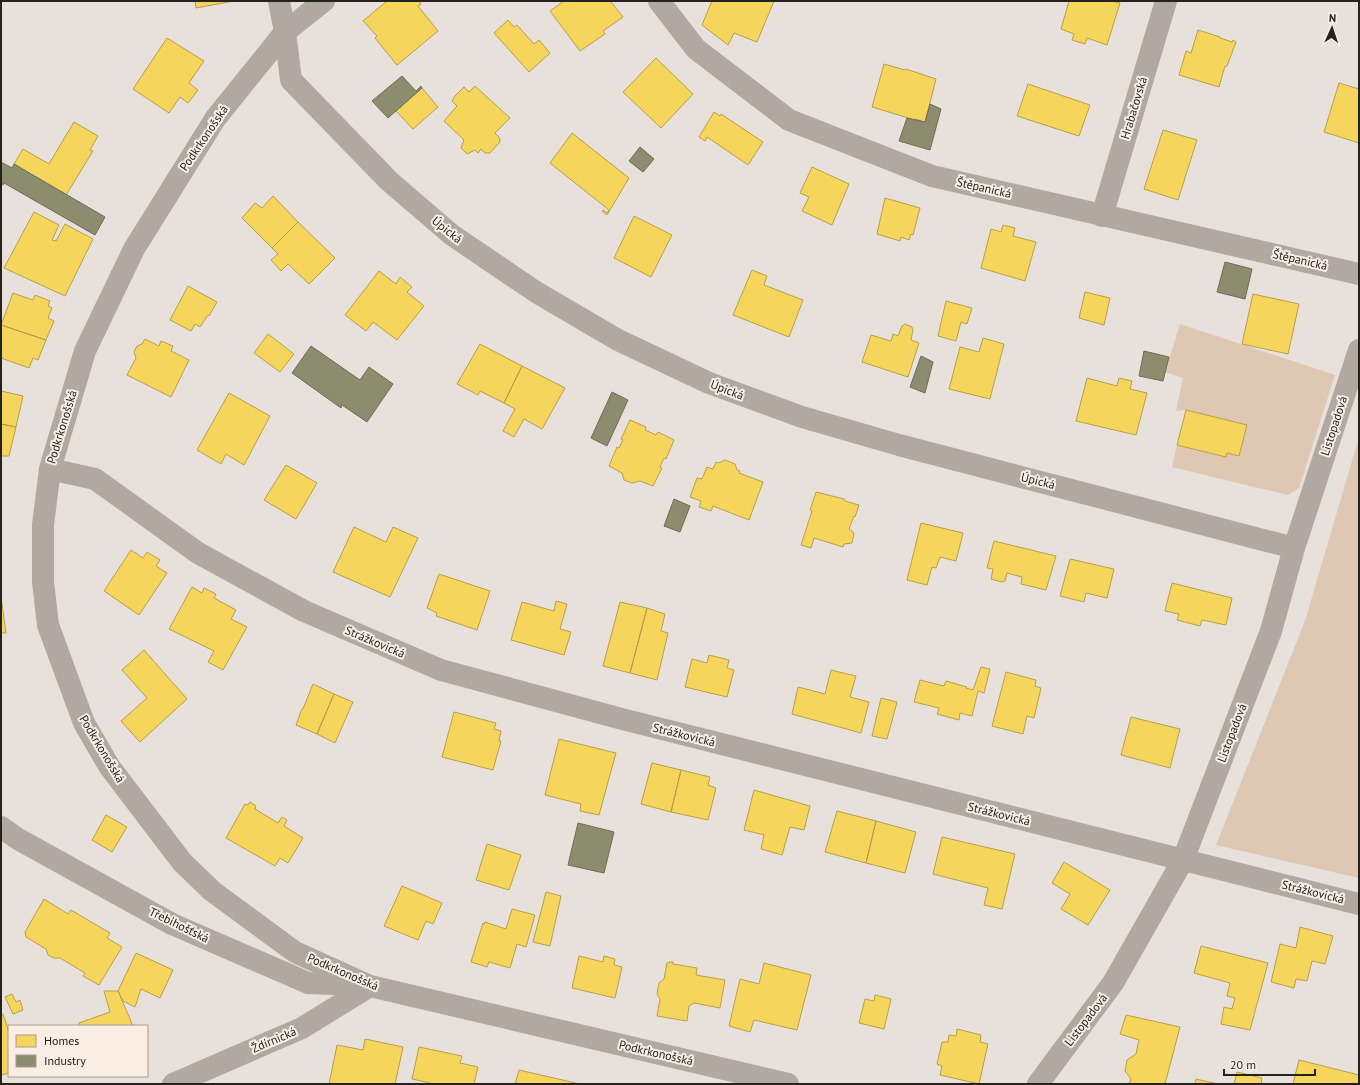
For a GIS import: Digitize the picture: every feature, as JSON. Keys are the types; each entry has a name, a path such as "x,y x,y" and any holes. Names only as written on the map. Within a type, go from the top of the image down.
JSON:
{"street":[{"name":"Úpická","path":"279,1 285,32 291,80 389,180 452,235 536,292 618,340 709,383 802,417 899,445 1294,548"},
{"name":"Podkrkonošská","path":"324,1 285,32 214,119 134,249 85,351 50,469 43,525 43,582 48,625 84,723 109,766 182,862 212,891 295,952 370,986 788,1084"},
{"name":"Štěpanická","path":"659,1 696,50 789,120 932,176 1359,274"},
{"name":"Hrabačovská","path":"1102,216 1166,1"},
{"name":"Listopadová","path":"1038,1084 1113,983 1183,860 1271,631 1294,548 1359,350"},
{"name":"Strážkovická","path":"50,469 95,479 205,557 304,611 441,670 622,720 1359,904"},
{"name":"Třebihošťská","path":"1,827 18,840 172,924 308,984 370,986"},
{"name":"Ždírnická","path":"174,1084 302,1028 370,986"}],"shaded area":[{"path":"1180,324 1335,375 1299,488 1288,495 1172,467 1177,445 1226,457 1227,453 1239,456 1247,425 1186,410 1176,411 1183,378 1165,372"},
{"path":"1359,437 1359,878 1216,845 1305,621"}],"building: Homes":[{"path":"195,1 234,1 196,8"},
{"path":"387,1 419,1 421,4 418,6 438,31 397,65 375,38 377,36 363,21"},
{"path":"564,1 613,1 611,2 623,17 603,31 605,34 580,51 550,11"},
{"path":"712,1 774,1 757,42 734,33 728,45 702,25"},
{"path":"1069,1 1112,1 1120,3 1107,45 1087,38 1085,44 1072,40 1074,34 1061,29"},
{"path":"508,20 514,27 517,25 534,44 539,40 550,53 529,72 494,33"},
{"path":"1198,30 1232,42 1233,40 1236,42 1227,66 1225,66 1219,87 1179,75 1186,51 1191,53"},
{"path":"167,38 204,61 189,83 198,90 188,103 180,97 169,113 133,89"},
{"path":"656,58 693,94 661,128 623,92"},
{"path":"884,64 906,69 936,79 925,122 872,107"},
{"path":"1339,83 1359,89 1359,143 1324,132"},
{"path":"1028,84 1090,105 1079,136 1017,116"},
{"path":"475,86 510,118 495,133 499,137 500,142 490,153 485,153 481,149 478,153 475,150 467,154 461,148 464,140 444,121 457,106 452,101 455,96 464,87 469,92"},
{"path":"422,88 438,107 413,129 396,111"},
{"path":"714,112 720,116 721,114 763,142 748,165 707,137 705,141 699,137"},
{"path":"74,122 98,136 90,150 93,151 66,195 14,164 23,149 49,164"},
{"path":"1163,130 1197,140 1178,200 1144,189"},
{"path":"572,133 629,178 607,215 602,211 603,210 607,213 609,210 550,163"},
{"path":"812,167 849,184 832,225 802,211 809,197 800,193"},
{"path":"273,196 298,222 272,248 242,218 255,203 262,208"},
{"path":"885,198 920,208 913,235 911,234 909,240 901,237 900,241 877,234"},
{"path":"34,212 59,225 52,240 56,241 65,224 93,239 65,296 4,268"},
{"path":"634,216 672,235 651,277 614,258"},
{"path":"298,222 335,258 309,284 288,264 281,271 271,260 278,254 272,248"},
{"path":"1003,225 1015,228 1013,236 1036,242 1025,281 981,268 991,229 1001,232"},
{"path":"752,270 767,276 764,285 803,300 789,337 733,315"},
{"path":"379,271 396,284 400,277 412,287 407,292 424,306 397,340 373,322 366,331 345,315"},
{"path":"188,286 217,302 209,316 208,315 200,327 195,324 191,331 170,320"},
{"path":"1085,292 1110,298 1104,325 1079,318"},
{"path":"13,293 33,300 35,295 50,301 48,306 52,308 48,318 54,321 46,340 1,325"},
{"path":"1253,294 1299,304 1288,354 1242,344"},
{"path":"946,301 972,308 967,324 961,322 956,341 938,336"},
{"path":"905,324 912,327 913,330 911,340 919,343 908,377 862,362 871,335 891,341 893,334 898,336 902,326"},
{"path":"1,325 46,340 38,360 33,358 29,368 1,358"},
{"path":"268,334 294,354 280,372 254,353"},
{"path":"983,338 1004,344 990,399 949,389 960,347 979,352"},
{"path":"145,339 159,346 161,341 173,346 171,351 189,360 171,397 127,375 136,358 134,352 137,346 142,344"},
{"path":"480,344 522,366 504,403 480,391 478,395 457,384"},
{"path":"522,366 565,388 542,429 524,419 514,437 503,431 515,409 504,403"},
{"path":"1087,378 1117,386 1119,378 1132,381 1130,389 1147,393 1136,435 1076,421"},
{"path":"1,391 23,396 16,427 1,424"},
{"path":"229,393 270,416 244,465 226,454 221,464 197,450"},
{"path":"1186,410 1247,425 1239,456 1227,453 1226,457 1177,445"},
{"path":"630,420 646,427 645,430 656,435 658,432 674,440 666,459 664,458 660,467 662,468 653,486 640,481 632,483 624,480 622,473 609,466 617,447 619,448 623,440 621,439"},
{"path":"1,424 16,427 9,456 1,456"},
{"path":"725,460 735,464 737,470 740,471 739,473 763,482 749,520 713,506 711,511 699,507 701,501 690,497 697,478 702,479 707,467 713,469 716,462 719,463"},
{"path":"286,465 317,483 296,519 264,500"},
{"path":"816,492 844,499 845,501 859,505 849,529 854,533 852,543 844,544 843,547 814,538 811,548 801,545 812,511 810,510"},
{"path":"921,523 963,533 956,561 940,557 936,568 932,567 927,585 907,580"},
{"path":"354,527 386,542 393,527 418,538 390,597 333,572"},
{"path":"994,541 1056,556 1046,590 1021,584 1022,577 1007,573 1005,581 1002,582 991,579 993,569 987,568"},
{"path":"131,550 143,558 147,552 160,560 156,566 167,573 139,615 104,591"},
{"path":"1070,559 1114,569 1107,598 1086,593 1084,602 1060,596"},
{"path":"439,574 490,591 477,630 436,616 437,613 427,608"},
{"path":"1172,583 1232,598 1226,625 1202,620 1200,626 1177,620 1179,614 1165,611"},
{"path":"192,587 202,593 204,588 216,594 214,598 236,610 231,619 247,627 223,670 208,662 214,651 169,629"},
{"path":"1,596 6,633 1,633"},
{"path":"556,601 567,604 560,629 571,632 564,655 511,640 522,602 554,611"},
{"path":"620,602 647,608 630,673 603,666"},
{"path":"647,608 665,614 661,631 668,633 657,680 630,673"},
{"path":"144,650 187,699 140,742 121,721 147,698 122,670"},
{"path":"709,655 729,660 727,668 734,670 727,697 685,687 692,659 707,663"},
{"path":"981,667 990,669 984,693 978,691 972,716 960,713 959,720 937,714 939,708 914,702 920,680 944,686 946,681 973,690"},
{"path":"831,670 856,676 850,697 869,702 861,733 792,714 798,687 825,694"},
{"path":"1006,672 1036,680 1035,686 1041,688 1034,718 1027,716 1023,734 992,726"},
{"path":"313,684 334,694 317,734 296,725"},
{"path":"334,694 353,702 335,743 317,734"},
{"path":"881,698 897,702 887,739 872,736"},
{"path":"454,712 496,723 494,729 501,731 499,741 501,741 493,770 442,757"},
{"path":"1131,717 1180,729 1170,768 1121,755"},
{"path":"559,739 616,753 599,815 580,811 581,804 545,795"},
{"path":"652,763 681,770 671,812 641,804"},
{"path":"681,770 710,777 708,785 716,788 708,820 671,812"},
{"path":"754,790 810,806 804,830 790,827 782,855 761,849 764,835 744,830"},
{"path":"250,802 256,806 255,809 278,823 282,817 287,820 284,826 303,838 288,863 280,858 275,866 226,838 245,804 248,805"},
{"path":"837,811 876,821 866,863 825,852"},
{"path":"106,815 127,827 112,852 92,840"},
{"path":"876,821 916,832 905,873 866,863"},
{"path":"942,837 1015,854 1002,909 984,905 988,888 933,874"},
{"path":"487,844 521,855 509,890 476,880"},
{"path":"1064,862 1110,890 1088,925 1061,909 1070,894 1052,883"},
{"path":"402,886 442,903 433,924 426,921 418,940 384,926"},
{"path":"546,892 561,896 550,946 533,942"},
{"path":"44,899 68,914 71,910 110,933 107,938 122,947 99,985 83,976 85,973 60,958 54,958 48,955 46,949 26,937 25,932"},
{"path":"512,909 535,915 526,947 517,944 510,968 489,962 487,967 471,962 483,923 484,924 485,922 506,929"},
{"path":"1300,927 1333,936 1325,964 1312,961 1307,981 1296,979 1294,988 1271,982 1280,944 1296,948"},
{"path":"1201,946 1268,963 1250,1030 1221,1024 1224,1007 1232,1009 1235,998 1227,996 1230,983 1194,973"},
{"path":"136,953 173,970 160,998 141,989 135,1007 123,1001 118,991"},
{"path":"579,956 603,962 604,956 615,959 614,965 622,967 615,998 572,988"},
{"path":"673,962 673,964 697,968 696,975 725,980 720,1008 694,1003 689,1006 687,1021 657,1016 660,999 657,994 659,983 664,979 667,963"},
{"path":"764,963 811,975 797,1030 754,1020 750,1032 729,1026 740,979 759,984"},
{"path":"104,991 118,991 133,1025 79,1025 79,1023 110,1012"},
{"path":"12,994 16,1002 20,1000 23,1010 13,1014 5,997"},
{"path":"875,995 891,999 884,1029 859,1023 865,999 874,1001"},
{"path":"3,1014 8,1029 8,1073 1,1075 1,1015"},
{"path":"1126,1015 1180,1027 1165,1084 1129,1084 1131,1079 1125,1071 1127,1060 1136,1054 1139,1040 1120,1034"},
{"path":"957,1029 981,1035 980,1042 988,1044 979,1084 940,1075 942,1066 937,1064 942,1042 948,1042 949,1035 956,1036"},
{"path":"365,1039 403,1047 395,1084 329,1084 337,1045 363,1050"},
{"path":"419,1047 462,1056 460,1063 478,1067 474,1084 430,1084 412,1079"},
{"path":"1299,1060 1359,1075 1359,1084 1293,1084"},
{"path":"519,1070 580,1084 515,1084"},
{"path":"1237,1072 1262,1078 1261,1084 1234,1084"},
{"path":"1196,1079 1218,1084 1195,1084"}],"building: Industry":[{"path":"402,76 416,91 421,86 422,88 388,118 372,101"},
{"path":"930,104 941,109 930,150 899,141 907,118 925,122"},
{"path":"640,147 654,159 643,172 629,161"},
{"path":"1,162 12,168 14,164 105,217 95,235 4,183 3,185 1,184"},
{"path":"1225,262 1252,269 1245,299 1217,292"},
{"path":"311,346 360,380 369,367 393,384 367,422 342,405 341,408 292,373"},
{"path":"1144,351 1169,357 1163,381 1139,376"},
{"path":"921,356 933,362 925,393 910,387"},
{"path":"612,392 628,400 607,446 591,438"},
{"path":"674,499 690,506 680,532 664,526"},
{"path":"578,823 614,832 604,873 568,865"}]}
